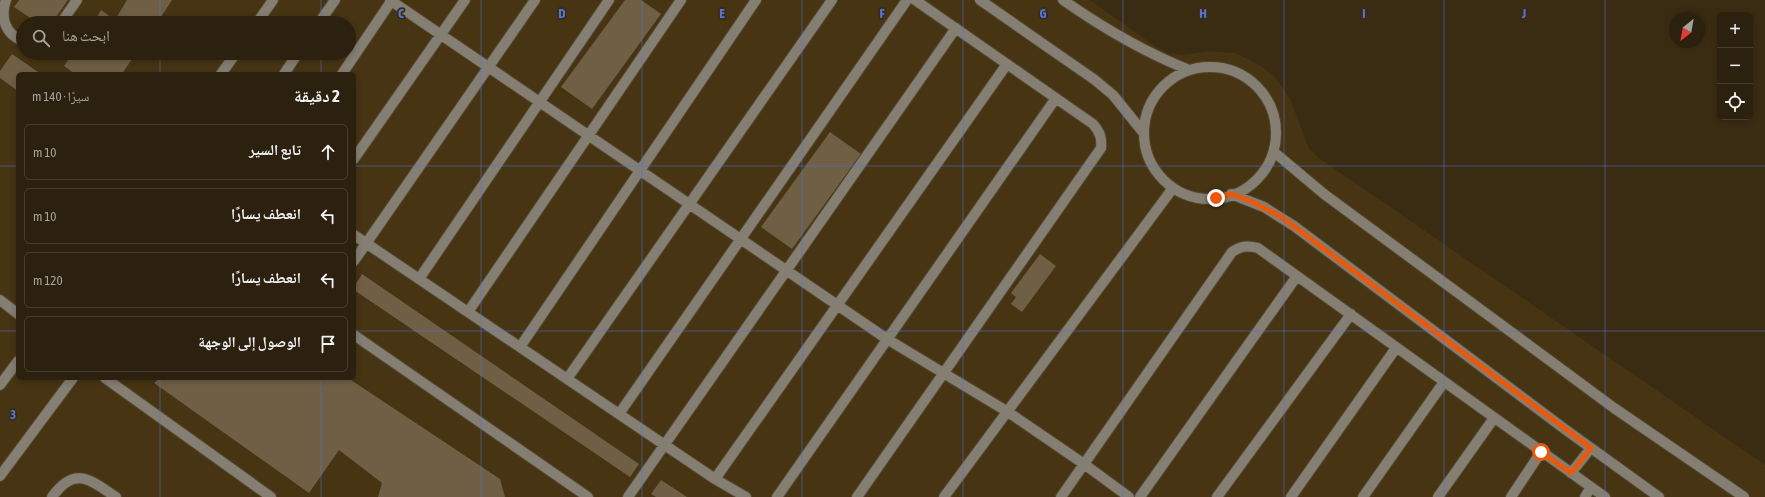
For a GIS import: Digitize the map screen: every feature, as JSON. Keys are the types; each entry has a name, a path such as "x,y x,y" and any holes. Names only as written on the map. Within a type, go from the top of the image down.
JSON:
{"street":[{"path":"6,0 2,10 3,22 8,31 16,38"},
{"path":"66,16 77,0"},
{"path":"262,16 273,0"},
{"path":"324,16 335,0"},
{"path":"356,53 391,0 887,339 1008,412 1129,497"},
{"path":"356,156 466,0"},
{"path":"356,258 535,0"},
{"path":"419,279 609,0"},
{"path":"468,312 681,0"},
{"path":"520,347 756,0"},
{"path":"567,379 832,0"},
{"path":"619,414 908,0"},
{"path":"857,497 1101,148 1102,139 1099,131 1093,124 915,0"},
{"path":"980,0 1095,80 1118,101 1142,131"},
{"path":"1063,0 1114,34 1164,60 1189,70"},
{"path":"628,497 956,28"},
{"path":"222,72 231,60"},
{"path":"285,72 293,60"},
{"path":"343,72 351,60"},
{"path":"715,479 1006,64"},
{"path":"1218,68 1232,71 1245,77 1266,97 1274,116 1277,138 1274,152 1256,176 1231,194 1216,198 1201,198 1187,195 1173,188 1162,180 1146,157 1142,131 1150,110 1165,86 1176,77 1189,70 1218,68"},
{"path":"777,497 1056,98"},
{"path":"1274,152 1324,194 1614,408 1744,497"},
{"path":"944,497 1173,188"},
{"path":"1231,194 1264,207 1294,226 1659,497"},
{"path":"356,236 715,479 746,497"},
{"path":"1061,497 1232,252 1240,247 1249,245 1258,248 1298,276 1605,497"},
{"path":"1140,497 1298,276"},
{"path":"0,300 16,312"},
{"path":"1217,497 1351,314"},
{"path":"356,336 588,497"},
{"path":"1290,497 1396,348"},
{"path":"0,386 16,364"},
{"path":"0,476 71,380"},
{"path":"109,380 271,497"},
{"path":"1364,497 1444,382"},
{"path":"1438,497 1494,418"},
{"path":"1571,473 1591,448"},
{"path":"1511,497 1541,452"},
{"path":"52,497 68,480 81,478 93,482 116,497"},
{"path":"1585,497 1591,487"}],"shaded area":[{"path":"0,0 1090,0 1152,44 1168,53 1183,55 1209,51 1235,53 1261,66 1274,76 1291,101 1309,149 1319,158 1765,465 1765,497 0,497"}],"building":[{"path":"19,0 68,0 57,16 28,16 14,7"},
{"path":"127,0 172,0 162,16 117,16"},
{"path":"625,0 641,0 661,14 592,109 561,87"},
{"path":"101,10 109,16 97,16"},
{"path":"12,54 16,57 16,60 21,60 38,72 16,72 16,90 0,78 0,71"},
{"path":"68,60 131,60 123,72 72,72 64,66"},
{"path":"830,132 861,154 792,249 761,227"},
{"path":"1040,254 1056,266 1022,312 1011,304 1016,297 1011,293"},
{"path":"362,274 639,464 630,477 356,291 356,284"},
{"path":"158,380 351,380 500,479 505,497 378,497 382,483 339,450 309,493 154,383"},
{"path":"661,480 687,497 656,497 651,494"}],"route":[{"path":"1216,198 1231,194 1264,207 1280,216 1591,448 1571,473 1541,452"}]}
